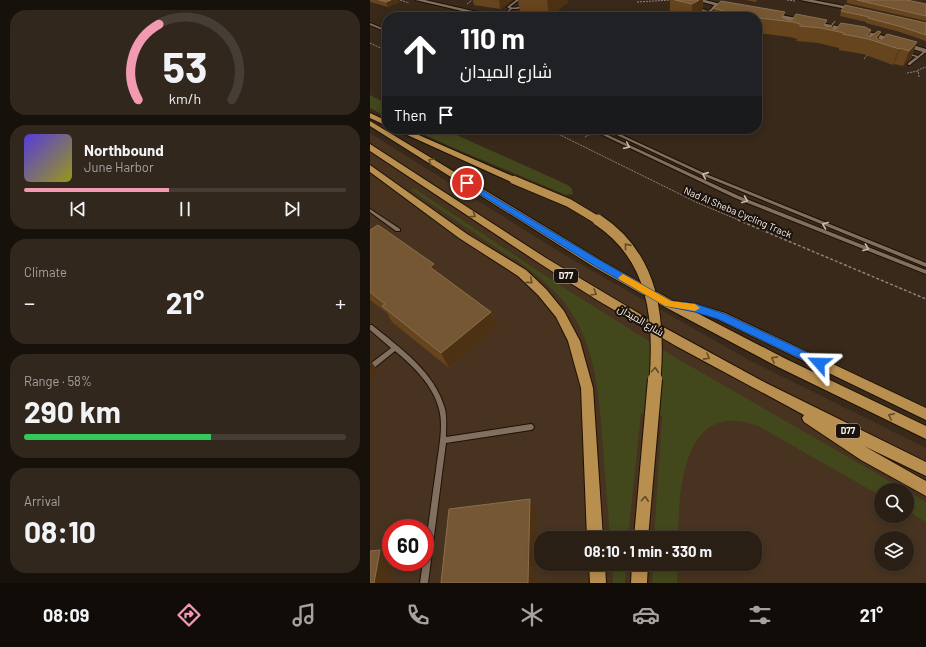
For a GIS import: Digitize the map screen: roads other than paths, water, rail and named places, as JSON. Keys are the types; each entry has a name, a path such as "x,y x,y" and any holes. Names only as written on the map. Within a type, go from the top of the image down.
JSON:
{"main road":[{"path":"370,115 382,121"},
{"path":"370,123 382,130"},
{"path":"388,134 574,249 669,304 782,363 926,433"},
{"path":"409,134 575,206 606,225 630,250 648,282 656,321 657,351 643,531"},
{"name":"شارع الميدان","path":"370,147 525,249 600,296 770,391 926,469"},
{"path":"370,168 463,236 522,273 542,292 560,314 571,334 579,355 586,388 595,531"},
{"path":"669,304 696,308 725,318 926,414"},
{"path":"770,391 838,437 926,489"},
{"path":"597,571 598,583"},
{"path":"639,583 640,571"}],"street":[{"path":"418,0 474,12"},
{"path":"698,0 719,7 735,8"},
{"path":"803,0 862,10"},
{"path":"765,14 793,21 841,28 926,51"}],"lane":[{"path":"511,9 509,6 518,0"},
{"path":"506,12 511,9 518,8 530,0"},
{"path":"688,5 709,12 719,7"},
{"path":"715,12 719,7"},
{"path":"370,24 382,29"},
{"path":"828,33 832,26"},
{"path":"836,35 841,28"},
{"path":"909,64 926,51"},
{"path":"904,52 918,57"},
{"path":"603,134 730,194 926,272"},
{"path":"617,134 712,178 926,265"},
{"path":"370,210 398,230"},
{"path":"370,327 395,348 426,378 435,391 442,410 444,423 443,440 424,583"},
{"path":"372,366 395,348"},
{"path":"443,440 531,427"}]}
